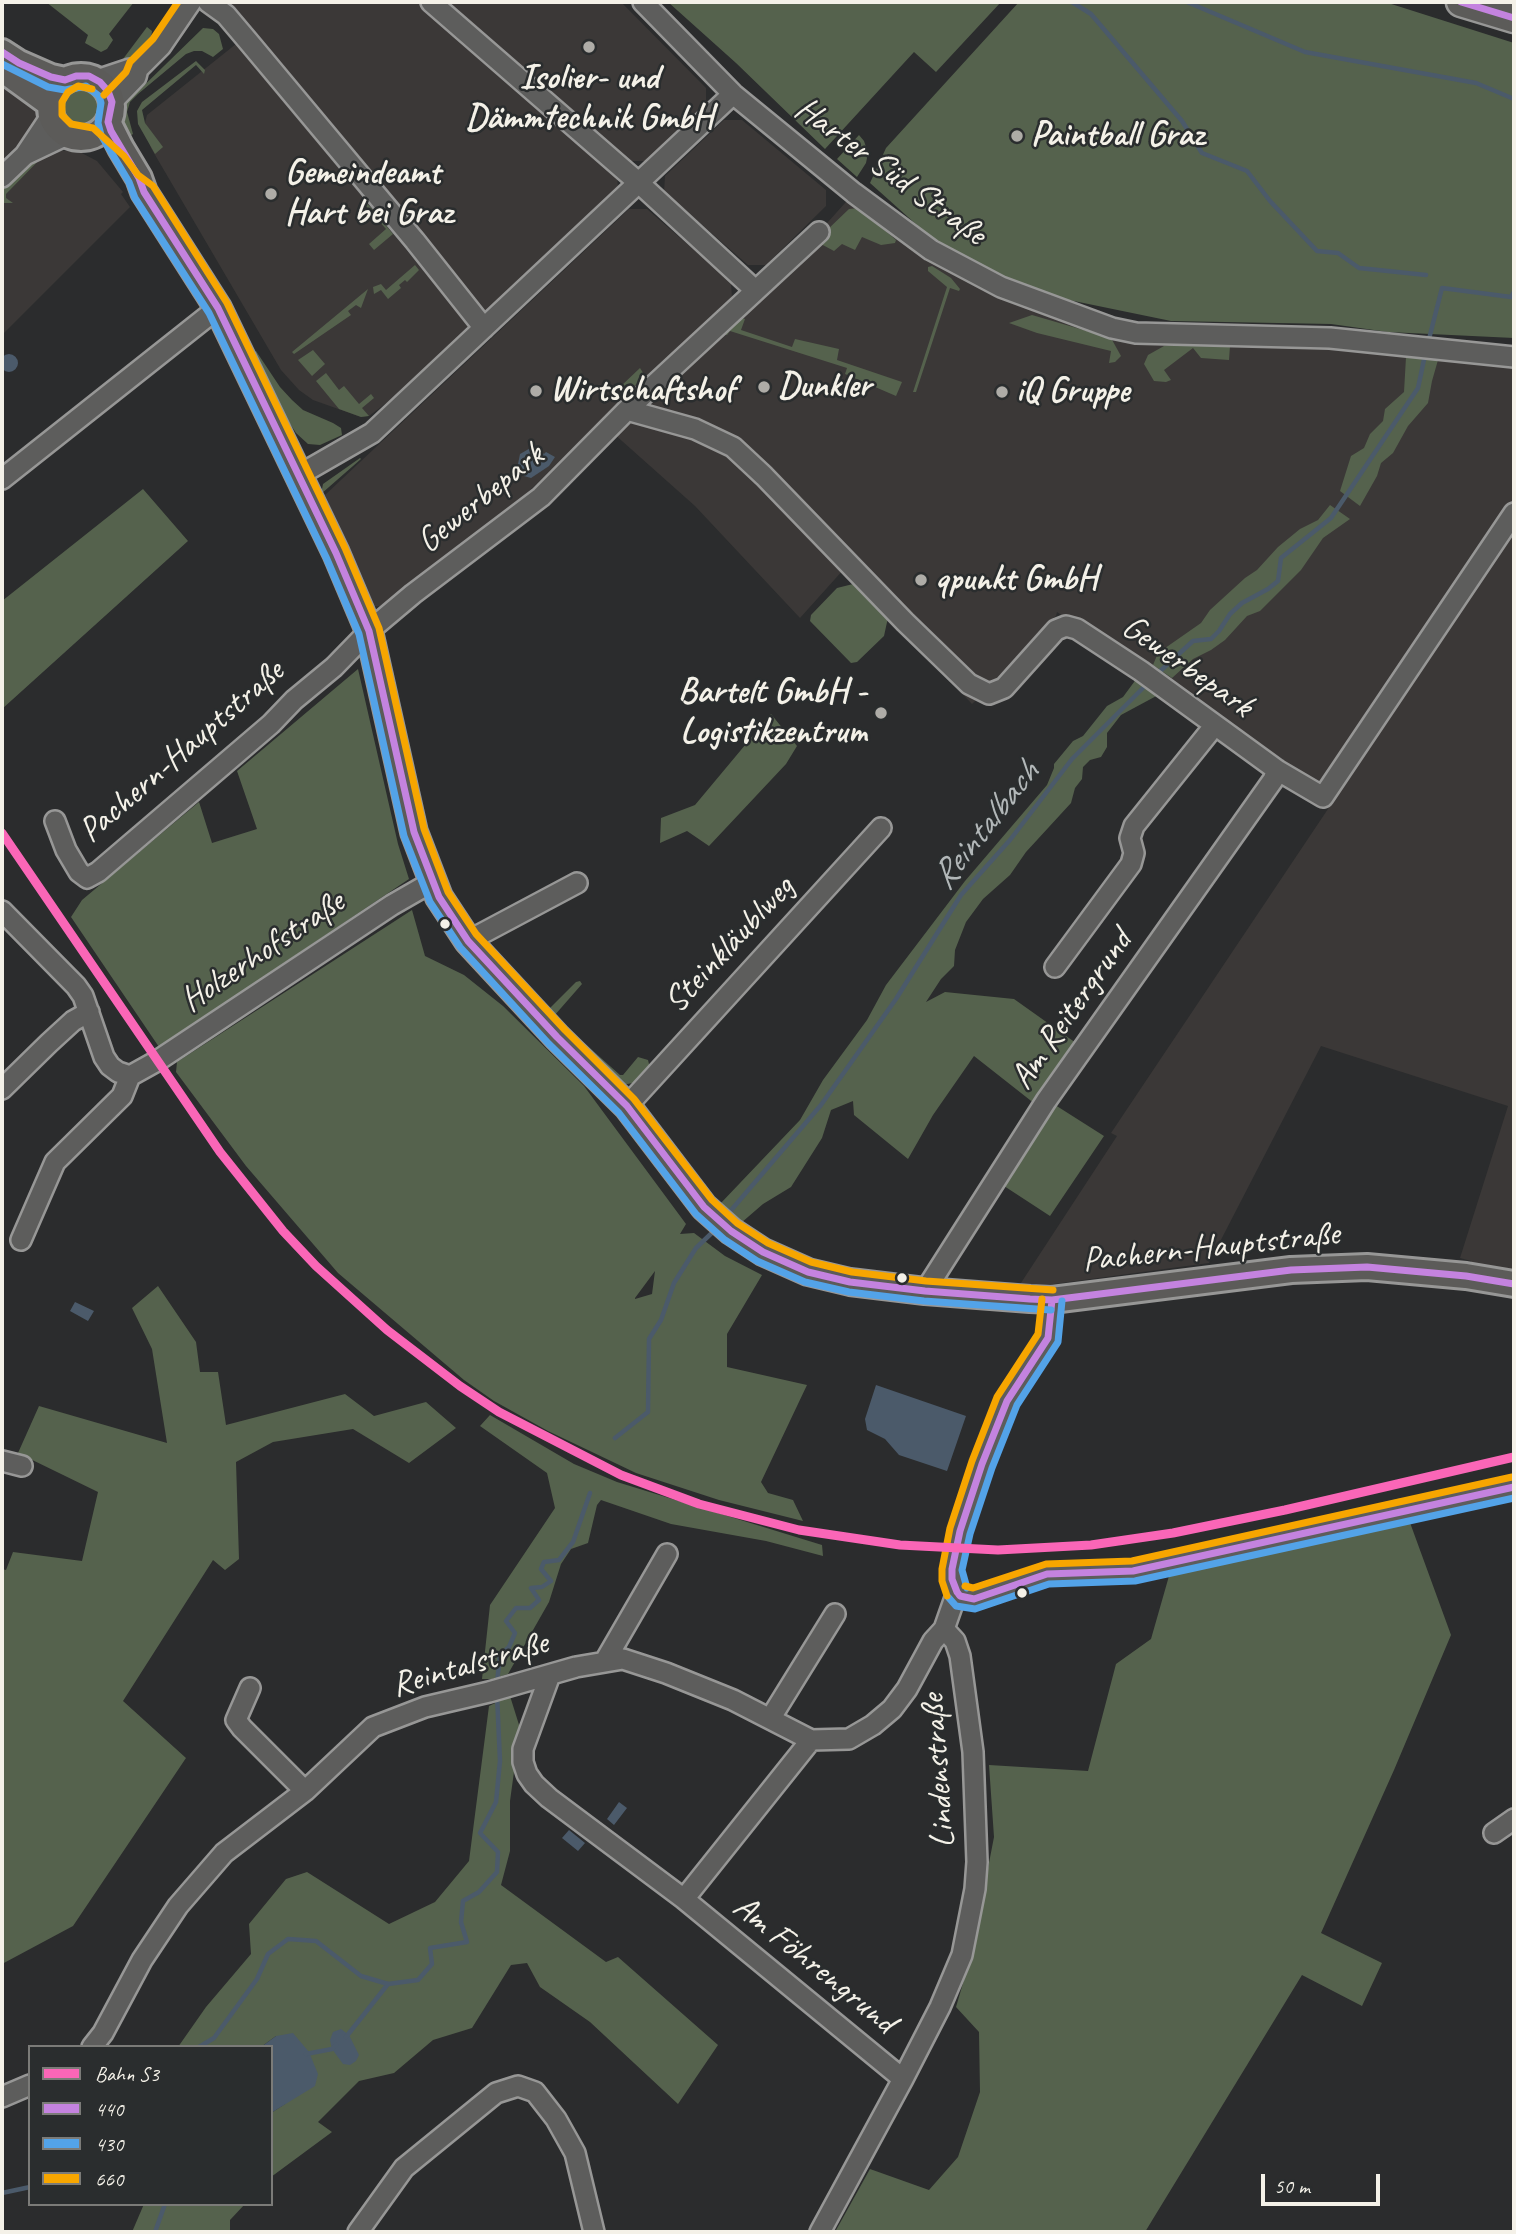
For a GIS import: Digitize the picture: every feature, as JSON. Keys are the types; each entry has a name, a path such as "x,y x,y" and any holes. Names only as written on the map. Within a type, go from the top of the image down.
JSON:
{"highway":[{"path":"1461,2 1514,18"}],"main road":[{"path":"2,52 19,63 65,80"},
{"name":"Pachern-Hauptstraße","path":"2,69 50,110 55,125 77,136 116,163 131,183 144,192"},
{"path":"50,110 56,88 65,80 82,75 97,80"},
{"name":"Pachern-Hauptstraße","path":"97,80 108,91 110,112 121,148 144,192 218,307 336,552 369,631 414,832 432,882 468,941 557,1037 627,1105 705,1207 731,1231 763,1252 808,1272 850,1282 925,1291 1052,1300 1291,1270 1367,1267 1466,1276 1514,1284"},
{"path":"77,136 98,133 110,112"}],"street":[{"path":"110,112 136,76 138,69 160,46 191,2"},
{"path":"208,2 226,15 484,328"},
{"path":"431,2 639,183 755,290"},
{"name":"Harter Süd Straße","path":"643,2 733,93 853,193 920,242 1001,288 1112,328 1136,333 1330,338 1514,357"},
{"path":"97,80 138,69"},
{"path":"299,475 372,433 733,93"},
{"path":"2,177 24,155 50,110"},
{"path":"24,155 77,136"},
{"name":"Gewerbepark","path":"369,631 413,594 541,497 627,410 819,232"},
{"path":"2,479 218,307"},
{"name":"Gewerbepark","path":"627,410 695,429 733,447 969,684 989,694 1004,688 1056,630 1066,626 1077,629 1141,671 1278,770 1323,797 1514,513"},
{"name":"Pachern-Hauptstraße","path":"55,821 66,850 79,872 87,877 98,872 271,724 369,631"},
{"path":"1055,967 1131,864 1134,853 1130,838 1134,826 1215,725"},
{"name":"Am Reitergrund","path":"925,1291 1046,1101 1278,770"},
{"name":"Steinkläublweg","path":"627,1105 881,828"},
{"name":"Holzerhofstraße","path":"21,1240 55,1162 122,1096 130,1076 157,1061 392,905 432,882"},
{"path":"468,941 576,883"},
{"path":"2,911 76,986 89,1012 104,1057 118,1072 130,1076"},
{"path":"2,1089 48,1043 73,1021 89,1012"},
{"path":"1052,1300 1048,1338 1007,1401 960,1531 952,1569 952,1579 960,1596 974,1599 1047,1574 1133,1570 1514,1487"},
{"path":"2,1461 22,1466"},
{"path":"606,1661 667,1554"},
{"path":"944,1629 957,1592"},
{"path":"770,1719 835,1614"},
{"name":"Reintalstraße","path":"94,2045 103,2033 142,1961 178,1906 224,1853 305,1791 373,1727 425,1707 623,1659 733,1700 811,1740 849,1739 873,1725 892,1709 907,1689 933,1641 944,1629"},
{"name":"Lindenstraße","path":"820,2232 904,2079 940,2007 962,1955 975,1889 976,1821 970,1720 960,1656 955,1641 944,1629"},
{"name":"Am Föhrengrund","path":"550,1675 523,1749 527,1774 549,1798 684,1899 904,2079"},
{"path":"250,1688 236,1720 305,1791"},
{"name":"Am Föhrengrund","path":"684,1899 811,1740"},
{"path":"1494,1833 1514,1819"},
{"path":"2,2097 28,2086"},
{"path":"358,2232 404,2168 496,2094 518,2086 535,2092 556,2119 575,2152 594,2232"}],"shaded area":[{"path":"226,2 419,2 617,174 618,189 484,315"},
{"path":"444,2 621,2 706,88 706,104 646,161 628,161"},
{"path":"236,44 471,328 369,416 361,417 313,400 299,390 281,370 151,148 145,123 147,115"},
{"path":"2,81 33,102 39,116 36,131 55,151 76,150 97,161 123,192 121,194 130,207 2,335"},
{"path":"724,120 742,120 826,190 826,206 766,265 748,265 664,192 665,176"},
{"path":"854,193 931,250 1136,333 1514,357 1514,1284 1466,1276 1471,1261 1460,1258 1508,1106 1321,1046 1209,1263 1017,1289 1117,1136 1111,1133 1334,800 1057,612 972,704 844,569 800,618 695,506 613,433 819,232"},
{"path":"629,209 647,209 731,282 732,298 505,514 387,607 372,606 325,495"}],"green space":[{"path":"46,2 134,2 109,34 113,40 107,49 101,52 85,43 88,35"},
{"path":"668,2 1001,2 936,72 914,52 825,149"},
{"path":"1019,2 1385,2 1514,43 1514,338 1388,332 1331,324 1171,321 1035,293 937,243 870,183 886,148"},
{"path":"147,27 152,31 151,38 125,62 123,59"},
{"path":"203,28 213,29 219,34 223,49 213,57 202,51 186,54 138,94 130,102 127,112 133,134 127,138 121,123 127,102"},
{"path":"196,61 205,70 204,74 196,65 142,110 145,123 163,147 155,154 138,124 137,111 142,102"},
{"path":"80,89 93,94 98,107 93,120 80,125 67,120 62,107 67,94"},
{"path":"859,135 868,153 866,163 857,177 837,159"},
{"path":"45,154 6,194 6,198 13,203 4,203 2,191 11,178 34,156"},
{"path":"367,203 393,234 374,250 369,244 386,229 365,205"},
{"path":"859,208 896,240 895,243 881,245 862,237 855,250 842,244 834,251 819,243 802,254 849,209"},
{"path":"415,265 419,270 407,282 405,280 399,285 401,288 388,299 381,290 374,294 373,287 381,284 386,290"},
{"path":"932,266 951,278 960,289 950,288 916,392 913,392 947,287 928,271 928,267"},
{"path":"368,289 361,308 356,305 348,311 351,315 294,354 292,352"},
{"path":"1032,315 1111,338 1121,356 1115,362 1109,363 1111,351 1037,333 1009,323"},
{"path":"739,317 745,319 741,330 792,347 795,339 839,349 837,360 902,382 896,396 845,374 847,368 730,331 727,335 718,334"},
{"path":"1164,346 1230,346 1229,360 1201,358 1193,348 1164,370 1171,380 1154,381 1144,364 1148,355"},
{"path":"313,350 325,364 312,376 298,360"},
{"path":"256,351 292,400 303,410 341,428 342,435 320,445 308,444 296,433 274,399 252,354"},
{"path":"1406,357 1438,360 1428,403 1408,426 1393,453 1381,463 1377,476 1360,506 1340,491 1351,456 1364,448 1370,434 1383,421 1385,409 1404,392"},
{"path":"640,368 645,376 626,394 621,386"},
{"path":"326,373 339,390 344,386 359,404 371,394 374,398 362,408 369,416 361,417 339,409 316,381"},
{"path":"361,459 321,494 323,484"},
{"path":"143,489 188,541 2,709 2,601"},
{"path":"1330,505 1350,519 1323,538 1301,570 1260,611 1247,616 1225,640 1193,659 1172,678 1153,665 1158,653 1201,623 1210,610 1257,570 1278,547 1300,529 1318,520"},
{"path":"857,583 889,613 884,636 857,662 851,663 810,621 811,615 837,588"},
{"path":"358,669 398,844 409,879 159,1047 71,917 82,900 199,802 212,843 257,829 237,771"},
{"path":"1137,678 1160,694 1121,715 1107,733 1107,747 1101,757 1090,760 1083,767 1082,779 1075,788 1071,803 1026,852 1010,875 983,899 966,922 955,950 954,966 941,979 926,1002 945,992 1014,999 1076,1043 1035,1104 974,1056 933,1115 908,1159 854,1115 853,1101 831,1110 822,1138 791,1187 763,1204 741,1223 720,1204 800,1120 823,1080 867,1020 886,985 965,881 1047,785 1054,764 1073,741 1083,736 1107,706 1123,697"},
{"path":"771,714 797,746 786,764 709,846 687,831 660,843 661,818 695,805"},
{"path":"412,910 425,956 464,975 503,1006 584,1086 686,1224 680,1234 694,1233 725,1256 762,1275 727,1334 727,1367 807,1385 761,1482 768,1493 793,1500 803,1521 719,1500 636,1473 548,1431 494,1401 464,1380 338,1273 246,1166 176,1072 177,1062","holes":["655,1271 652,1294 635,1299"]},
{"path":"580,981 582,984 554,1016 620,1075 623,1075 638,1057 648,1060 650,1068 637,1082 623,1085 548,1013 576,982"},
{"path":"1052,1103 1104,1136 1050,1216 1001,1184"},
{"path":"158,1286 196,1342 200,1372 218,1372 226,1425 345,1394 374,1416 426,1402 456,1428 409,1463 353,1429 273,1442 236,1462 239,1559 225,1570 213,1560 123,1701 186,1758 73,1926 2,1964 2,1569 6,1570 13,1552 82,1561 98,1492 18,1453 39,1406 167,1443 152,1349 132,1308"},
{"path":"490,1415 574,1464 617,1482 822,1545 823,1556 766,1541 671,1524 601,1500 597,1505 588,1543 571,1549 561,1564 549,1602 508,1674 482,1679 490,1605 555,1508 547,1473 480,1426"},
{"path":"1401,1498 1451,1635 1321,1933 1382,1963 1362,2006 1302,1975 1145,2232 835,2232 870,2169 929,2190 958,2157 980,2092 979,2032 956,2007 971,1956 994,1837 989,1765 1088,1771 1116,1664 1151,1639 1175,1555"},
{"path":"510,1696 520,1728 510,1801 510,1851 501,1885 606,1962 618,1957 718,2045 678,2104 590,2022 540,1987 527,1963 511,1965 472,2028 433,2040 394,2073 359,2081 318,2122 332,2132 273,2176 273,2112 285,2104 276,2036 264,2045 179,2045 206,2007 251,1954 249,1924 286,1879 307,1872 389,1924 435,1902 469,1861 489,1706"},
{"path":"143,2206 243,2206 230,2220 230,2232 132,2232"}],"water":[{"path":"9,354 15,357 18,363 15,369 9,372 3,369 0,363 3,357"},
{"path":"534,446 544,454 546,452 555,457 549,466 531,478 524,476 517,469 520,454"},
{"path":"75,1302 94,1311 88,1321 70,1311"},
{"path":"876,1385 966,1416 947,1471 899,1455 885,1439 867,1430 865,1419"},
{"path":"619,1802 627,1808 614,1825 607,1819"},
{"path":"569,1830 585,1843 578,1851 562,1838"},
{"path":"341,2029 349,2035 359,2055 350,2065 343,2064 332,2049 330,2040 333,2032"},
{"path":"293,2033 309,2052 318,2074 315,2086 273,2112 273,2045 264,2045 276,2036"}],"waterway":[{"path":"1072,2 1091,14 1182,121 1202,153 1247,171 1270,201 1317,251 1338,253 1359,268 1426,275"},
{"path":"1187,2 1305,52 1476,83 1514,99"},
{"path":"1428,343 1442,288 1511,297 1514,292"},
{"name":"Reintalbach","path":"1157,674 1193,641 1211,639 1242,603 1278,581 1281,558 1331,518 1418,388 1425,355"},
{"name":"Reintalbach","path":"727,1215 821,1105 896,999 961,895 1010,840 1072,759 1148,683"},
{"name":"Reintalbach","path":"615,1438 648,1412 649,1339 661,1320 674,1283 696,1248 717,1228"},
{"name":"Reintalbach","path":"497,1683 500,1655 509,1647 515,1633 506,1621 516,1608 530,1608 539,1600 531,1588 542,1587 551,1581 541,1569 544,1562 559,1560 573,1542 590,1493"},
{"name":"Reintalbach","path":"202,2045 214,2038 257,1979 268,1954 288,1939 316,1941 361,1976 388,1984 418,1980 432,1964 430,1948 467,1942 461,1922 463,1901 479,1892 497,1872 498,1852 480,1833 496,1802 500,1761 497,1695"},
{"path":"346,2037 388,1984"},
{"path":"306,2054 332,2049 336,2045"},
{"path":"2,2193 28,2187"},
{"name":"Reintalbach","path":"155,2232 164,2206"}],"rail line":[{"name":"S3","path":"2,833 220,1152 283,1231 316,1266 387,1330 460,1386 499,1412 621,1475 699,1504 799,1530 900,1545 998,1550 1091,1545 1173,1533 1514,1457"}],"transit line":[{"name":"660","path":"104,95 126,72 130,62 153,39 178,2"},
{"name":"440","path":"1461,2 1514,18"},
{"name":"440","path":"2,52 51,77 65,80 76,76 89,76 100,82 108,91 112,102 108,122 111,131 139,178 144,192 218,308 336,553 369,631 414,832 439,897 468,941 557,1037 627,1106 704,1207 731,1231 763,1252 808,1272 850,1282 1030,1299 1052,1300 1291,1270 1367,1267 1466,1276 1514,1284"},
{"name":"430","path":"2,64 48,87 65,90 86,86 99,96 101,103 98,123 101,135 129,182 135,198 209,313 326,557 359,634 404,836 430,902 460,947 549,1044 619,1113 696,1214 725,1240 757,1261 805,1282 849,1292 924,1301 1051,1310"},
{"name":"660","path":"92,89 78,86 68,92 62,102 62,115 71,124 93,128 124,156 138,175 153,186 227,303 345,548 379,628 424,829 448,892 476,934 565,1030 634,1099 712,1200 737,1223 768,1243 811,1262 852,1272 926,1281 1053,1290"},
{"name":"660","path":"947,1596 942,1581 942,1569 950,1528 997,1397 1038,1334 1042,1299"},
{"name":"440","path":"957,1592 952,1579 952,1569 960,1531 1007,1401 1048,1338 1052,1300"},
{"name":"430","path":"967,1588 962,1570 970,1534 1017,1405 1058,1342 1062,1301"},
{"name":"660","path":"965,1586 973,1588 1046,1564 1132,1561 1512,1477"},
{"name":"440","path":"957,1592 960,1596 974,1599 1047,1574 1133,1571 1514,1487"},
{"name":"430","path":"949,1598 956,1606 975,1609 1049,1584 1135,1581 1514,1498"}],"place":[{"name":"Isolier- und Dämmtechnik GmbH","path":"589,47"},
{"name":"Paintball Graz","path":"1017,136"},
{"name":"Gemeindeamt Hart bei Graz","path":"271,194"},
{"name":"Dunkler","path":"764,387"},
{"name":"Wirtschaftshof","path":"536,391"},
{"name":"iQ Gruppe","path":"1002,392"},
{"name":"qpunkt GmbH","path":"921,580"},
{"name":"Bartelt GmbH - Logistikzentrum","path":"881,713"}]}
